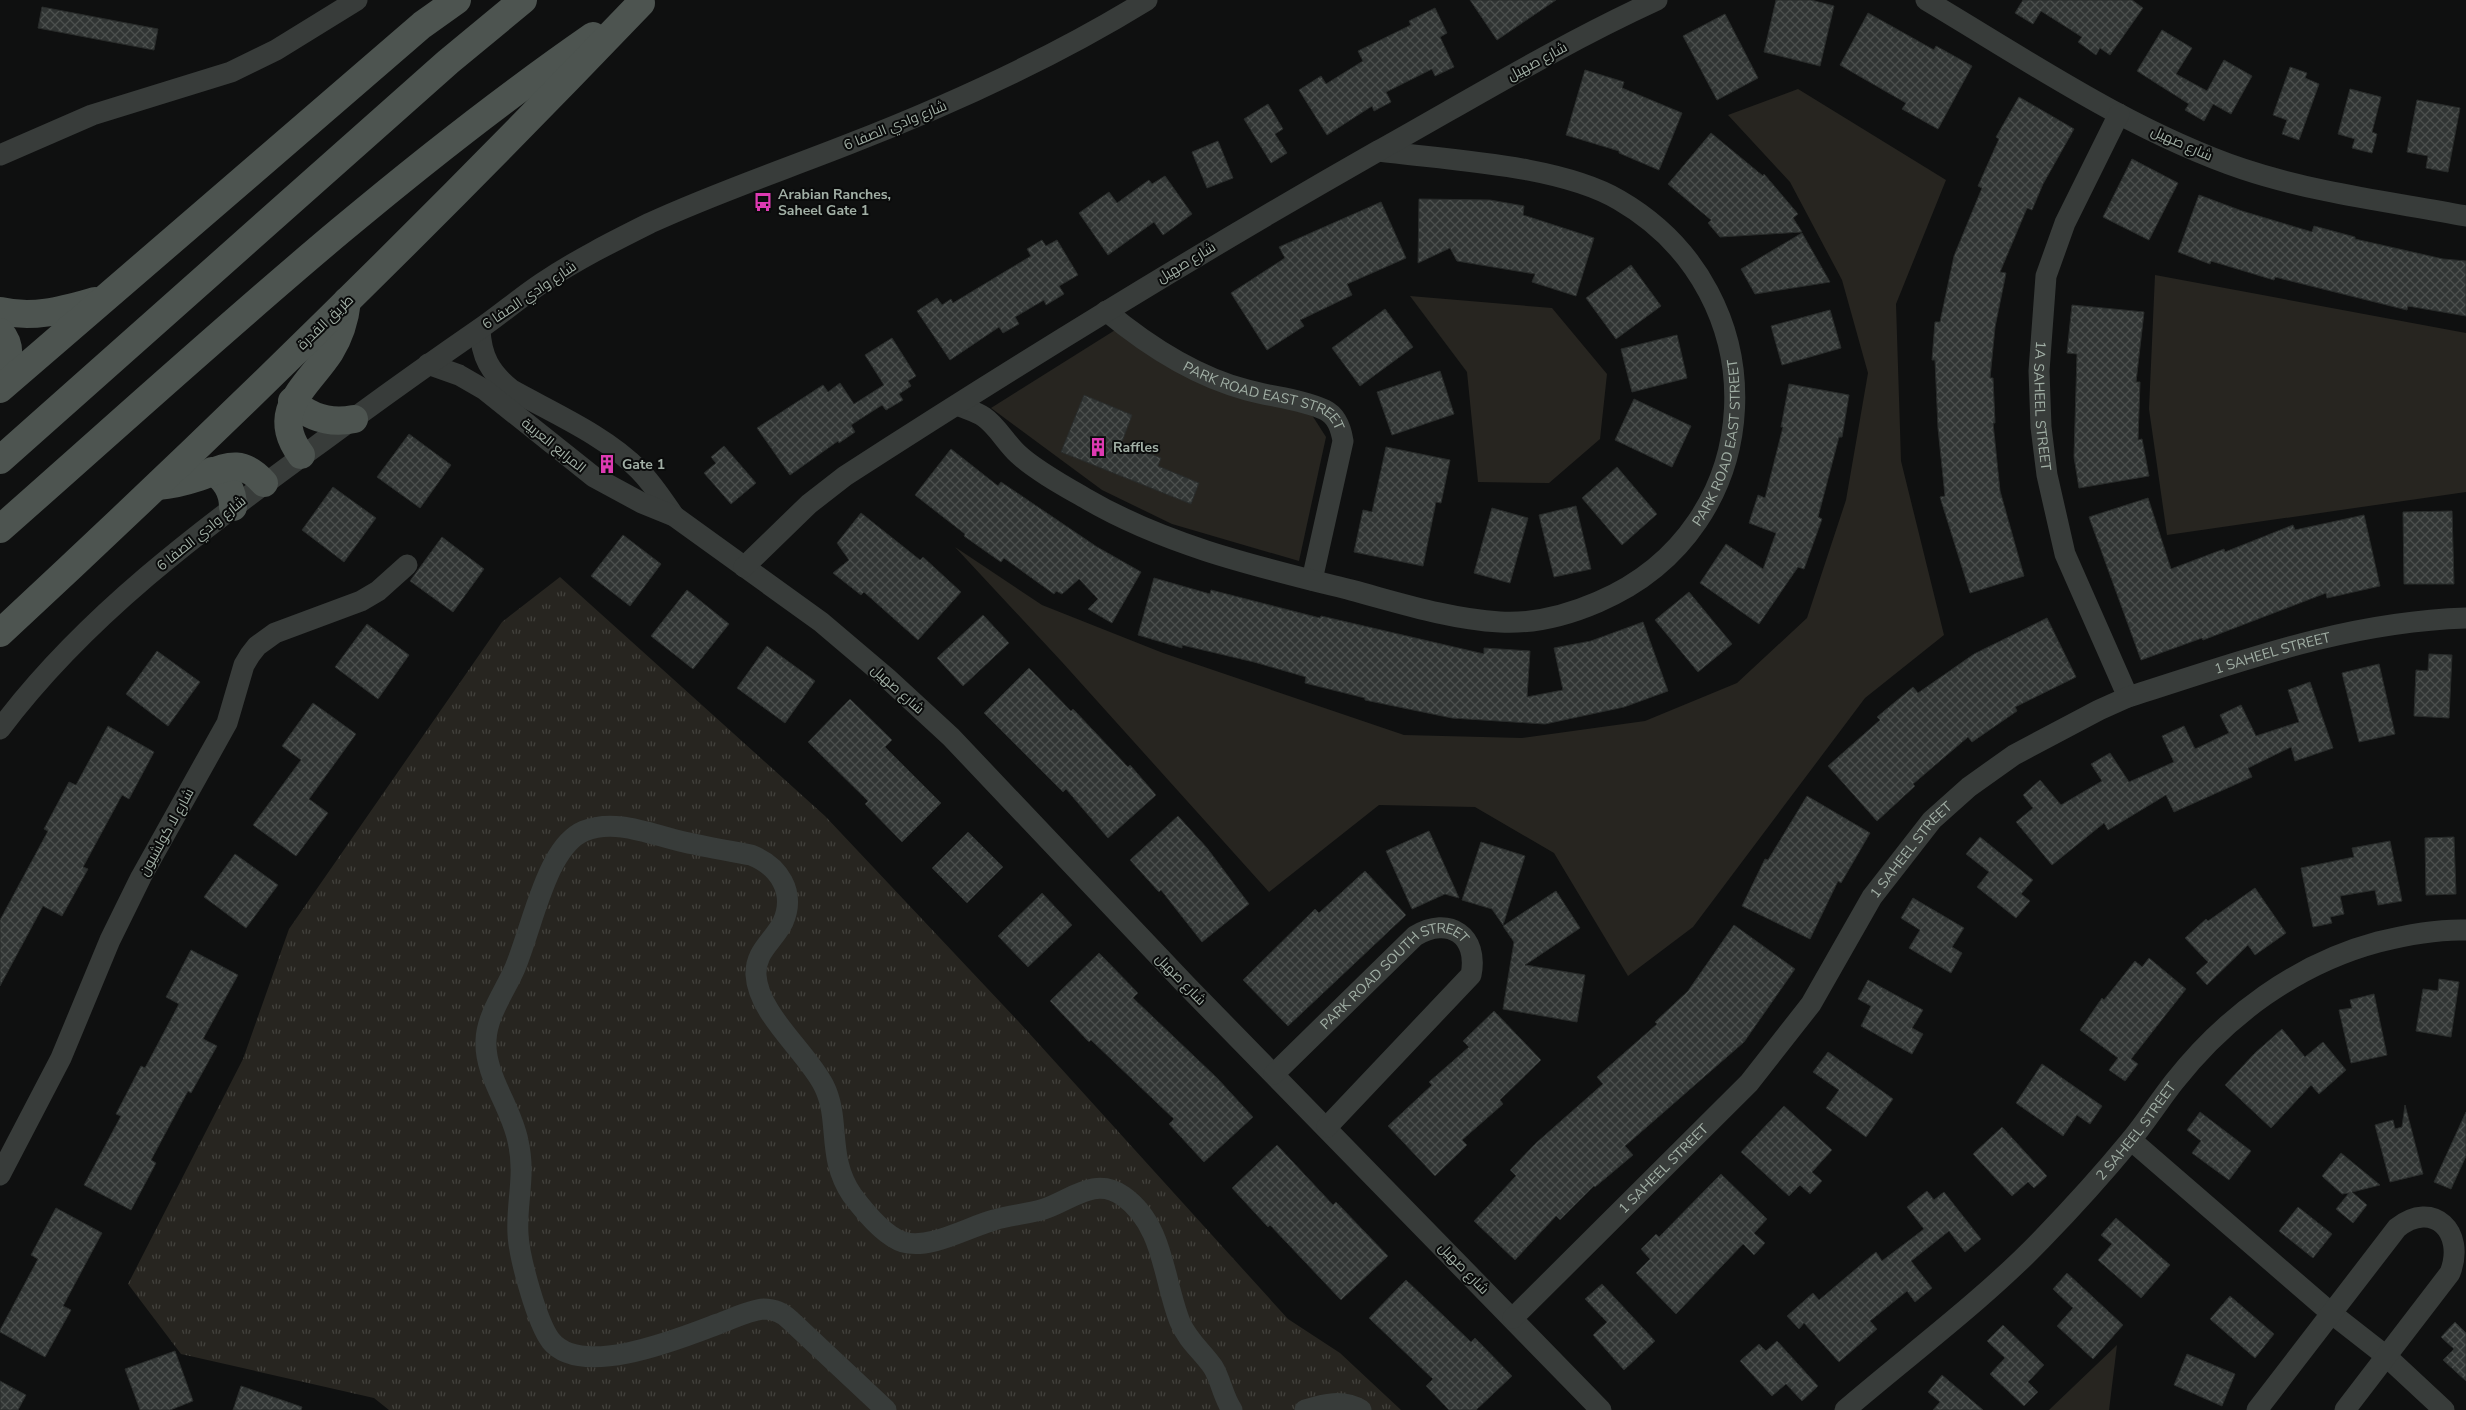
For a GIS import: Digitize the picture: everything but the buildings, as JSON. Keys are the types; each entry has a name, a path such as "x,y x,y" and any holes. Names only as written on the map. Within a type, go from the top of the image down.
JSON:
{"main road":[{"path":"0,389 422,25 457,0"},
{"path":"0,460 448,62 523,0"},
{"name":"طريق القدرة","path":"0,633 158,486 347,301 644,2"},
{"name":"طريق القدرة","path":"0,529 383,194 554,64 644,2"},
{"path":"0,311 19,315 38,315 56,312 104,298"},
{"path":"302,455 296,448 289,430 292,402 337,340 345,315 347,301"},
{"path":"0,332 8,349 8,363 0,377"},
{"path":"292,402 305,412 321,419 343,421 354,419"},
{"path":"158,486 182,482 224,466 242,467 251,471 264,483"},
{"path":"212,471 224,480 228,486 233,507"}],"street":[{"path":"0,155 92,115 231,72 276,50 357,0"},
{"name":"شارع وادي الصفا 6","path":"0,729 18,704 83,635 129,592 264,483 428,364 480,329 542,282 649,224 959,99 1034,64 1108,24 1147,0"},
{"name":"شارع صهيل","path":"744,568 802,510 844,476 1106,311 1283,204 1379,151 1511,74 1658,0"},
{"name":"شارع صهيل","path":"1926,0 2119,114 2180,145 2244,169 2309,187 2466,216"},
{"name":"1A SAHEEL STREET","path":"2119,114 2065,223 2046,276 2039,372 2047,476 2065,554 2128,697"},
{"name":"PARK ROAD EAST STREET","path":"957,405 985,417 1019,456 1086,499 1166,538 1236,562 1461,617 1502,622 1542,620 1579,610 1613,595 1650,572 1682,541 1708,505 1725,464 1735,421 1735,376 1727,333 1710,292 1685,255 1654,223 1617,199 1579,183 1529,172 1379,151"},
{"name":"PARK ROAD EAST STREET","path":"1106,311 1158,350 1186,366 1246,390 1315,406 1326,410 1336,418 1341,428 1343,441 1312,580"},
{"name":"المرابع العربية","path":"480,329 484,357 499,380 512,390 619,452 648,495 674,516"},
{"name":"المرابع العربية","path":"428,364 459,375 485,390 594,477 648,495"},
{"path":"568,458 575,444 586,432"},
{"name":"شارع صهيل","path":"674,516 821,622 887,678 951,738 1601,1410"},
{"name":"شارع لا كولشيون","path":"0,1175 61,1058 110,940 141,877 227,723 244,665 250,655 257,646 275,633 361,602 378,591 407,565"},
{"name":"1 SAHEEL STREET","path":"1513,1318 1749,1083 1811,1004 1872,897 1932,820 1969,787 2014,755 2099,710 2128,697 2319,638 2376,626 2466,618"},
{"path":"886,1410 783,1313 773,1310 753,1311 655,1346 601,1356 583,1357 566,1352 552,1342 544,1328 521,1255 518,1233 522,1174 518,1141 502,1094 488,1068 485,1054 486,1036 489,1023 513,972 553,864 565,846 582,832 604,826 625,827 751,855 764,860 776,869 785,888 787,909 782,923 760,953 756,964 759,990 773,1016 824,1088 830,1105 838,1165 844,1180 863,1208 892,1236 902,1242 926,1243 994,1220 1041,1210 1089,1188 1102,1187 1113,1190 1134,1206 1150,1228 1163,1258 1176,1311 1185,1333 1214,1369 1232,1410"},
{"name":"PARK ROAD SOUTH STREET","path":"1274,1074 1415,936 1427,929 1440,926 1453,929 1464,937 1471,948 1473,962 1471,975 1327,1126"},
{"name":"2 SAHEEL STREET","path":"1844,1410 1992,1287 2036,1246 2079,1202 2131,1140 2175,1081 2206,1046 2239,1015 2311,966 2356,948 2400,936 2453,929 2466,930"},
{"path":"2131,1140 2331,1313 2386,1356 2444,1410"},
{"path":"2257,1410 2397,1228 2408,1220 2421,1216 2434,1217 2446,1224 2454,1234 2458,1247 2457,1261 2344,1410"},
{"path":"1305,1410 1337,1403 1347,1404 1361,1410"}],"green space":[{"path":"1798,89 1946,180 1896,304 1901,461 1944,635 1865,698 1693,927 1628,976 1554,853 1475,807 1379,805 1269,892 1062,662 955,547 1042,605 1163,653 1404,735 1522,738 1645,721 1737,683 1807,618 1846,500 1868,373 1842,280 1790,182 1728,115"},
{"path":"2155,275 2466,333 2466,492 2167,535 2149,409"},
{"path":"1410,296 1552,308 1607,374 1600,439 1549,483 1478,482 1467,372"},
{"path":"1120,327 1310,412 1326,437 1299,561 1172,524 1102,490 991,408"},
{"path":"560,577 825,816 1019,1022 1288,1319 1340,1353 1401,1410 389,1410 374,1398 181,1354 128,1284 243,1059 289,929 502,622"},
{"path":"2117,1345 2109,1410 2049,1410"}],"place":[{"name":"Arabian Ranches, Saheel Gate 1","path":"763,202"},
{"name":"Raffles","path":"1098,447"},
{"name":"Gate 1","path":"607,464"}]}
